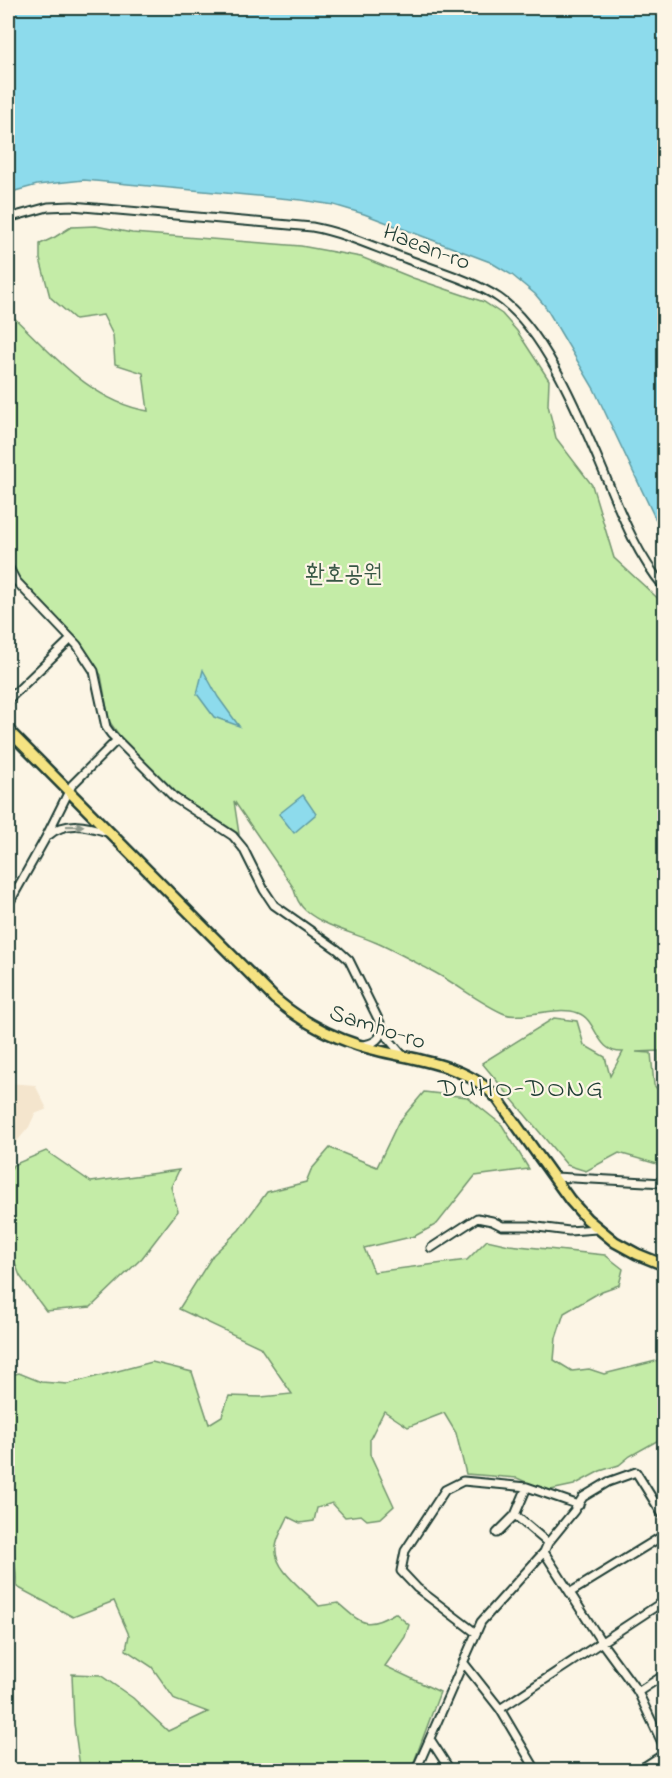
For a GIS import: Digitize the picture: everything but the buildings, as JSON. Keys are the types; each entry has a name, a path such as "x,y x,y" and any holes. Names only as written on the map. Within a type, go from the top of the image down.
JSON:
{"main road":[{"name":"Samho-ro","path":"8,730 274,999 307,1023 333,1036 455,1071 483,1084 497,1098 578,1209 597,1229 622,1246 664,1265"}],"street":[{"name":"Haean-ro","path":"8,218 48,207 72,206 312,227 345,236 471,283 489,292 514,310 536,338 580,416 630,532 664,587"},
{"path":"8,566 21,586 72,639 94,671 106,727 175,798 240,843 274,905 344,955 352,965 380,1024 392,1044 404,1057"},
{"path":"8,700 72,639"},
{"path":"8,905 76,779 117,740"},
{"path":"45,839 60,828 74,825 107,832"},
{"path":"359,1045 369,1044 378,1039 380,1024"},
{"path":"555,1177 664,1183"},
{"path":"431,1248 477,1218 502,1226 530,1226 569,1231 597,1229"},
{"path":"416,1770 481,1622 544,1552 548,1543 583,1497 608,1482 636,1472 664,1517"},
{"path":"476,1633 417,1588 401,1571 405,1551 445,1490 463,1481 527,1487 579,1504"},
{"path":"497,1533 515,1515 527,1487"},
{"path":"515,1515 548,1543"},
{"path":"571,1592 664,1535"},
{"path":"544,1552 602,1643 638,1692 664,1747"},
{"path":"500,1709 664,1601"},
{"path":"463,1662 500,1709 536,1770"},
{"path":"638,1692 664,1675"},
{"path":"430,1739 450,1770"},
{"path":"639,1770 664,1754"}],"shaded area":[{"path":"8,1083 35,1085 47,1109 35,1114 29,1127 8,1152"}],"green space":[{"name":"환호공원","path":"96,226 132,233 301,246 361,257 413,278 484,302 502,314 517,331 549,380 548,405 556,438 592,485 614,558 664,604 664,1087 659,1082 658,1051 636,1052 651,1053 654,1085 664,1098 664,1166 619,1153 586,1171 567,1165 482,1063 554,1018 577,1021 584,1045 605,1057 610,1076 623,1052 607,1047 590,1022 578,1013 560,1011 520,1015 505,1014 404,956 331,926 306,911 299,903 293,887 234,801 239,834 174,792 126,745 109,721 101,675 79,642 18,577 8,555 8,312 55,358 89,386 127,406 148,411 143,373 115,364 113,335 103,315 75,319 50,297 40,259 40,244 71,227"},
{"path":"424,1092 467,1097 502,1125 529,1169 475,1176 437,1224 415,1236 364,1248 374,1272 467,1260 487,1240 509,1245 605,1255 623,1269 619,1285 602,1291 564,1313 556,1338 554,1360 572,1371 589,1369 604,1374 664,1359 664,1437 630,1456 619,1465 600,1471 574,1485 546,1491 517,1478 466,1474 456,1433 444,1413 408,1427 384,1411 370,1439 370,1454 394,1506 381,1518 367,1520 361,1515 345,1517 332,1503 317,1508 314,1521 300,1523 288,1517 278,1539 276,1556 285,1572 319,1606 338,1603 359,1620 371,1623 395,1613 409,1625 405,1637 385,1666 440,1692 411,1770 78,1770 80,1767 74,1724 72,1674 100,1675 133,1698 168,1731 208,1712 175,1700 152,1667 126,1650 129,1635 114,1601 73,1617 17,1587 14,1552 8,1546 8,1376 19,1373 41,1382 68,1384 152,1362 192,1372 209,1424 222,1416 229,1396 261,1397 292,1394 260,1347 179,1309 213,1255 239,1230 267,1192 306,1182 311,1170 330,1148 377,1167 398,1123"},
{"path":"46,1151 91,1182 179,1170 171,1187 178,1211 142,1258 91,1307 46,1311 20,1276 10,1250 8,1251 8,1175 13,1165"}],"water":[{"path":"8,8 664,8 664,537 594,389 545,306 535,294 512,275 490,262 364,214 334,205 301,200 84,180 37,185 8,193"},
{"path":"203,670 218,697 239,726 214,717 197,694"},
{"path":"303,795 316,814 294,833 279,814"}],"district":[{"name":"DUHO-DONG","path":"521,1087"}]}
